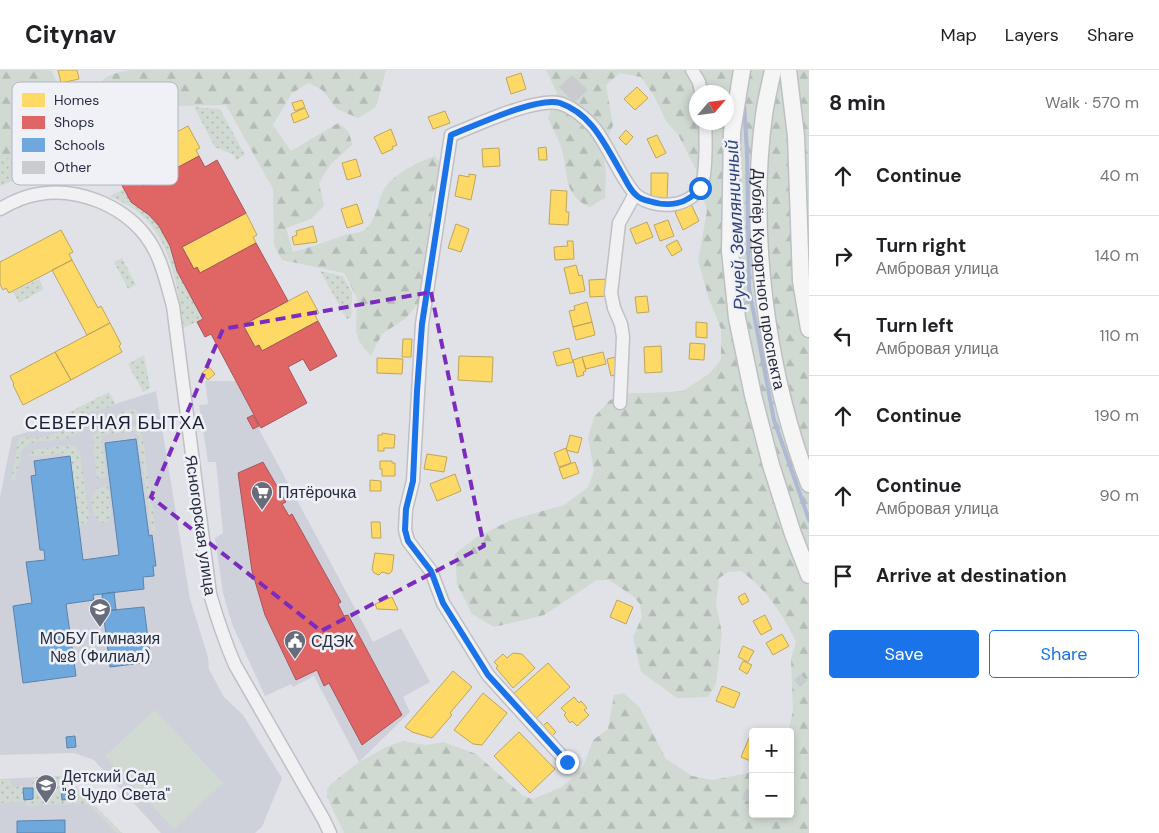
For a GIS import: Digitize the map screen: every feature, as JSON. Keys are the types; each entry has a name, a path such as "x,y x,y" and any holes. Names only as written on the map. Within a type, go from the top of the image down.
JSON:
{"main road":[{"name":"Дублёр Курортного проспекта","path":"742,70 732,132 730,251 736,318 771,465 793,534 809,575"},
{"name":"Дублёр Курортного проспекта","path":"773,70 764,115 759,177 760,252 767,315 780,390 790,430 809,484"},
{"path":"788,70 796,136 801,282 809,328"}],"street":[{"path":"692,70 700,85"},
{"path":"567,762 488,675 443,603 431,571 408,541 405,530 406,509 413,481 422,324 451,135 527,107 542,103 558,103 585,117 635,194 641,199 668,205 678,204 695,194 703,182 705,130"},
{"name":"Ясногорская улица","path":"0,209 18,200 46,193 60,192 79,195 101,202 124,216 145,236 162,267 173,306 210,594 214,608 235,665 330,833"},
{"path":"620,403 623,337 611,292 619,223 635,194"}],"highlighted area":[{"path":"431,292 484,546 321,631 151,497 223,329"}],"shaded area":[{"path":"205,381 236,381 261,428 259,429 373,642 401,628 430,682 403,697 410,712 359,762 314,676 293,687 291,684 265,696 232,624 223,593 215,538 223,533 216,462 208,462 199,405 208,404"},
{"name":"МОБУ Гимназия №8 (Филиал)","path":"156,391 190,599 208,657 209,669 224,697 243,715 282,778 262,827 255,833 161,833 94,760 74,753 0,755 0,497 12,437"},
{"name":"Детский Сад \"8 Чудо Света\"","path":"65,776 120,833 0,833 0,779"}],"green space":[{"path":"0,70 51,70 58,82 12,82 12,155 0,161"},
{"path":"131,70 386,70 376,107 358,118 337,109 322,90 309,83 292,93 273,125 291,151 338,123 348,132 352,145 330,165 319,183 324,206 311,219 286,228 293,252 362,231 373,220 382,193 398,175 413,165 435,156 442,166 432,198 430,240 418,304 405,319 382,334 371,356 359,341 356,331 357,298 344,273 282,260 274,245 273,189 226,105 178,106 178,82 101,82 108,76"},
{"path":"546,70 809,70 809,833 344,833 327,797 327,790 331,784 359,762 386,747 403,741 426,745 443,742 476,754 523,796 533,799 562,787 583,767 593,740 608,729 614,695 624,693 640,708 666,759 692,776 713,780 749,773 749,818 794,818 794,728 789,728 793,711 791,659 796,642 773,603 759,586 741,571 729,572 719,578 716,604 722,633 716,684 708,697 677,698 641,672 633,637 642,617 640,604 633,596 609,580 597,580 544,615 494,627 472,614 457,584 455,554 475,538 511,520 564,505 588,487 594,471 588,438 594,417 610,400 631,393 683,391 710,373 721,359 721,329 709,299 698,261 707,211 696,170 679,136 666,121 654,96 641,77 620,73 606,85 613,125 603,150 606,175 605,198 589,207 574,195 570,188 561,147 548,118 557,93"},
{"path":"194,107 220,109 245,155 236,160 234,155 215,147"},
{"path":"12,155 12,181 0,186 0,161"},
{"path":"124,189 131,202 149,215 159,226 170,246 177,271 203,319 183,328 175,279 157,233 147,220 134,209 110,196"},
{"path":"122,258 136,285 128,289 114,262"},
{"path":"320,271 343,276 352,293 351,317 347,319"},
{"path":"39,279 44,289 19,303 13,292"},
{"path":"144,355 150,388 143,392 128,364"},
{"path":"109,392 116,405 45,427 44,425"},
{"path":"131,409 137,411 138,416 134,420 87,425 72,437 32,443 26,446 22,450 15,481 11,480 19,437 35,438 47,436"},
{"path":"135,426 142,433 156,532 152,532 137,431 101,435 106,477 97,478 92,436 99,431"},
{"path":"75,446 80,453 89,516 86,524 74,528 63,453 27,457 33,450"},
{"path":"108,486 111,512 108,521 101,523 96,518 93,510 92,499 97,488"},
{"path":"155,710 223,783 174,829 105,756"},
{"path":"65,776 122,833 117,833 90,806 85,804 43,805 40,802 40,805 26,806 26,801 0,803 0,780 11,780 12,787 25,786 25,801 34,800 32,777"}],"building: Homes":[{"path":"58,70 77,70 79,79 61,82"},
{"path":"521,73 526,89 511,94 506,78"},
{"path":"637,87 648,98 635,110 624,99"},
{"path":"302,100 305,107 295,111 292,103"},
{"path":"305,108 309,117 294,123 291,114"},
{"path":"445,111 450,123 433,129 428,117"},
{"path":"188,126 200,148 196,150 199,156 178,167 178,131"},
{"path":"391,129 397,145 382,154 374,137"},
{"path":"626,130 633,137 626,145 619,138"},
{"path":"657,135 666,153 656,158 647,139"},
{"path":"546,147 547,160 539,160 538,148"},
{"path":"499,148 500,166 483,167 482,149"},
{"path":"356,159 361,176 347,180 342,163"},
{"path":"651,173 668,173 667,198 651,198"},
{"path":"469,174 476,175 471,200 455,196 459,175 469,177"},
{"path":"551,190 567,191 566,212 569,212 568,225 549,224"},
{"path":"357,204 363,223 347,228 341,209"},
{"path":"691,204 699,221 683,230 675,212"},
{"path":"246,213 257,235 253,237 256,243 200,273 197,267 194,269 182,247"},
{"path":"668,220 674,236 660,241 654,225"},
{"path":"647,222 653,237 636,244 630,229"},
{"path":"456,224 469,229 461,252 448,248"},
{"path":"313,226 317,242 294,245 292,237 297,235 296,231"},
{"path":"61,230 73,252 69,254 72,260 9,293 6,288 3,290 0,284 0,262"},
{"path":"677,240 682,250 672,256 666,246"},
{"path":"567,241 573,241 574,259 555,260 554,247 568,246"},
{"path":"72,260 98,308 101,306 110,323 87,335 52,270"},
{"path":"576,265 579,276 582,275 585,291 570,294 564,268"},
{"path":"608,279 609,296 590,297 589,280"},
{"path":"307,291 319,313 315,315 318,321 262,351 259,345 255,347 243,325"},
{"path":"647,296 649,312 637,313 635,297"},
{"path":"587,302 592,322 573,327 569,311 575,310 574,306"},
{"path":"592,322 595,335 576,340 573,327"},
{"path":"696,322 707,323 707,338 696,337"},
{"path":"110,323 121,344 119,346 122,352 71,380 55,352"},
{"path":"403,339 412,339 411,357 402,357"},
{"path":"690,343 705,344 704,360 689,359"},
{"path":"661,346 662,372 645,373 644,347"},
{"path":"569,348 573,362 557,366 553,352"},
{"path":"55,352 71,380 23,405 10,376"},
{"path":"603,352 606,364 586,369 582,357"},
{"path":"459,356 493,357 492,382 458,380"},
{"path":"582,357 586,371 583,372 584,375 577,377 573,360"},
{"path":"616,357 619,374 611,376 607,359"},
{"path":"377,358 403,359 402,374 377,373"},
{"path":"209,367 215,374 208,380 202,373"},
{"path":"382,433 395,435 394,448 384,448 384,451 378,451 378,435 382,435"},
{"path":"570,435 582,438 578,453 566,450"},
{"path":"566,448 571,463 559,467 554,453"},
{"path":"427,454 447,457 444,472 424,469"},
{"path":"380,461 392,461 392,463 395,463 395,476 382,476"},
{"path":"575,462 579,473 563,479 559,468"},
{"path":"455,474 461,491 437,501 430,484"},
{"path":"370,480 381,481 381,491 370,491"},
{"path":"371,522 380,522 381,538 372,538"},
{"path":"375,553 394,555 392,571 389,574 382,572 379,575 374,573 372,569"},
{"path":"745,593 749,601 742,605 738,597"},
{"path":"392,597 398,610 377,609 375,604"},
{"path":"617,600 633,607 626,624 610,617"},
{"path":"765,615 772,629 761,635 753,621"},
{"path":"782,634 789,646 773,655 766,643"},
{"path":"743,646 754,651 748,662 738,657"},
{"path":"513,653 522,654 535,668 513,688 496,668 498,666 494,662 503,654 507,658"},
{"path":"743,661 752,665 747,674 739,669"},
{"path":"548,663 570,687 533,721 511,696"},
{"path":"453,671 472,687 450,713 452,715 432,738 412,732 405,727"},
{"path":"722,686 740,693 734,708 716,701"},
{"path":"483,693 507,713 482,745 473,744 454,730"},
{"path":"574,697 587,708 584,710 589,715 577,726 572,721 570,723 564,715 566,713 561,708"},
{"path":"547,722 556,732 549,739 540,729"},
{"path":"519,732 555,769 530,793 494,756"},
{"path":"749,738 749,760 741,757"}],"building: Shops":[{"path":"199,156 205,167 217,160 246,213 182,247 194,269 197,267 200,273 256,243 288,301 243,325 255,347 259,345 262,351 318,321 337,356 310,371 303,359 288,367 307,403 261,428 211,334 205,337 197,322 203,319 177,271 170,246 159,226 149,215 131,202 122,185 178,185 178,167"},
{"path":"253,415 259,426 253,429 247,418"},
{"path":"263,462 286,502 282,504 289,516 292,514 341,602 338,604 344,616 348,615 402,715 362,745 329,683 324,686 317,670 296,680 265,615 252,571 238,473"}],"building: Schools":[{"path":"136,439 149,536 152,535 156,566 153,566 154,576 143,577 144,589 93,595 94,600 66,604 76,676 23,683 13,606 32,603 26,562 45,560 44,550 40,550 31,476 36,475 34,461 70,456 83,560 119,555 105,443"},
{"path":"114,592 116,610 103,611 102,594"},
{"path":"144,607 151,662 110,667 103,611"},
{"path":"75,736 76,747 67,748 66,737"},
{"path":"23,788 33,788 33,799 24,800"},
{"path":"61,788 70,788 71,799 62,800"},
{"path":"65,820 65,833 17,833 17,821"}],"building: Other":[{"path":"572,75 588,90 574,103 559,87"},
{"path":"801,674 807,681 800,687 794,680"},
{"path":"746,789 749,790 749,802 742,799"}],"waterway":[{"name":"Ручей Земляничный","path":"744,103 747,152 749,288 774,420 809,520"}],"place":[{"name":"Пятёрочка","path":"262,511"},
{"name":"МОБУ Гимназия №8 (Филиал)","path":"100,628"},
{"name":"СДЭК","path":"295,660"},
{"name":"Детский Сад \"8 Чудо Света\"","path":"46,804"}],"district":[{"name":"СЕВЕРНАЯ БЫТХА","path":"115,423"}],"route":[{"path":"567,762 488,675 453,622 434,583 431,571 408,541 405,530 406,509 413,481 422,324 451,135 527,107 542,103 558,103 585,117 596,130 631,189 641,199 656,204 678,204 695,194 700,188"}]}
